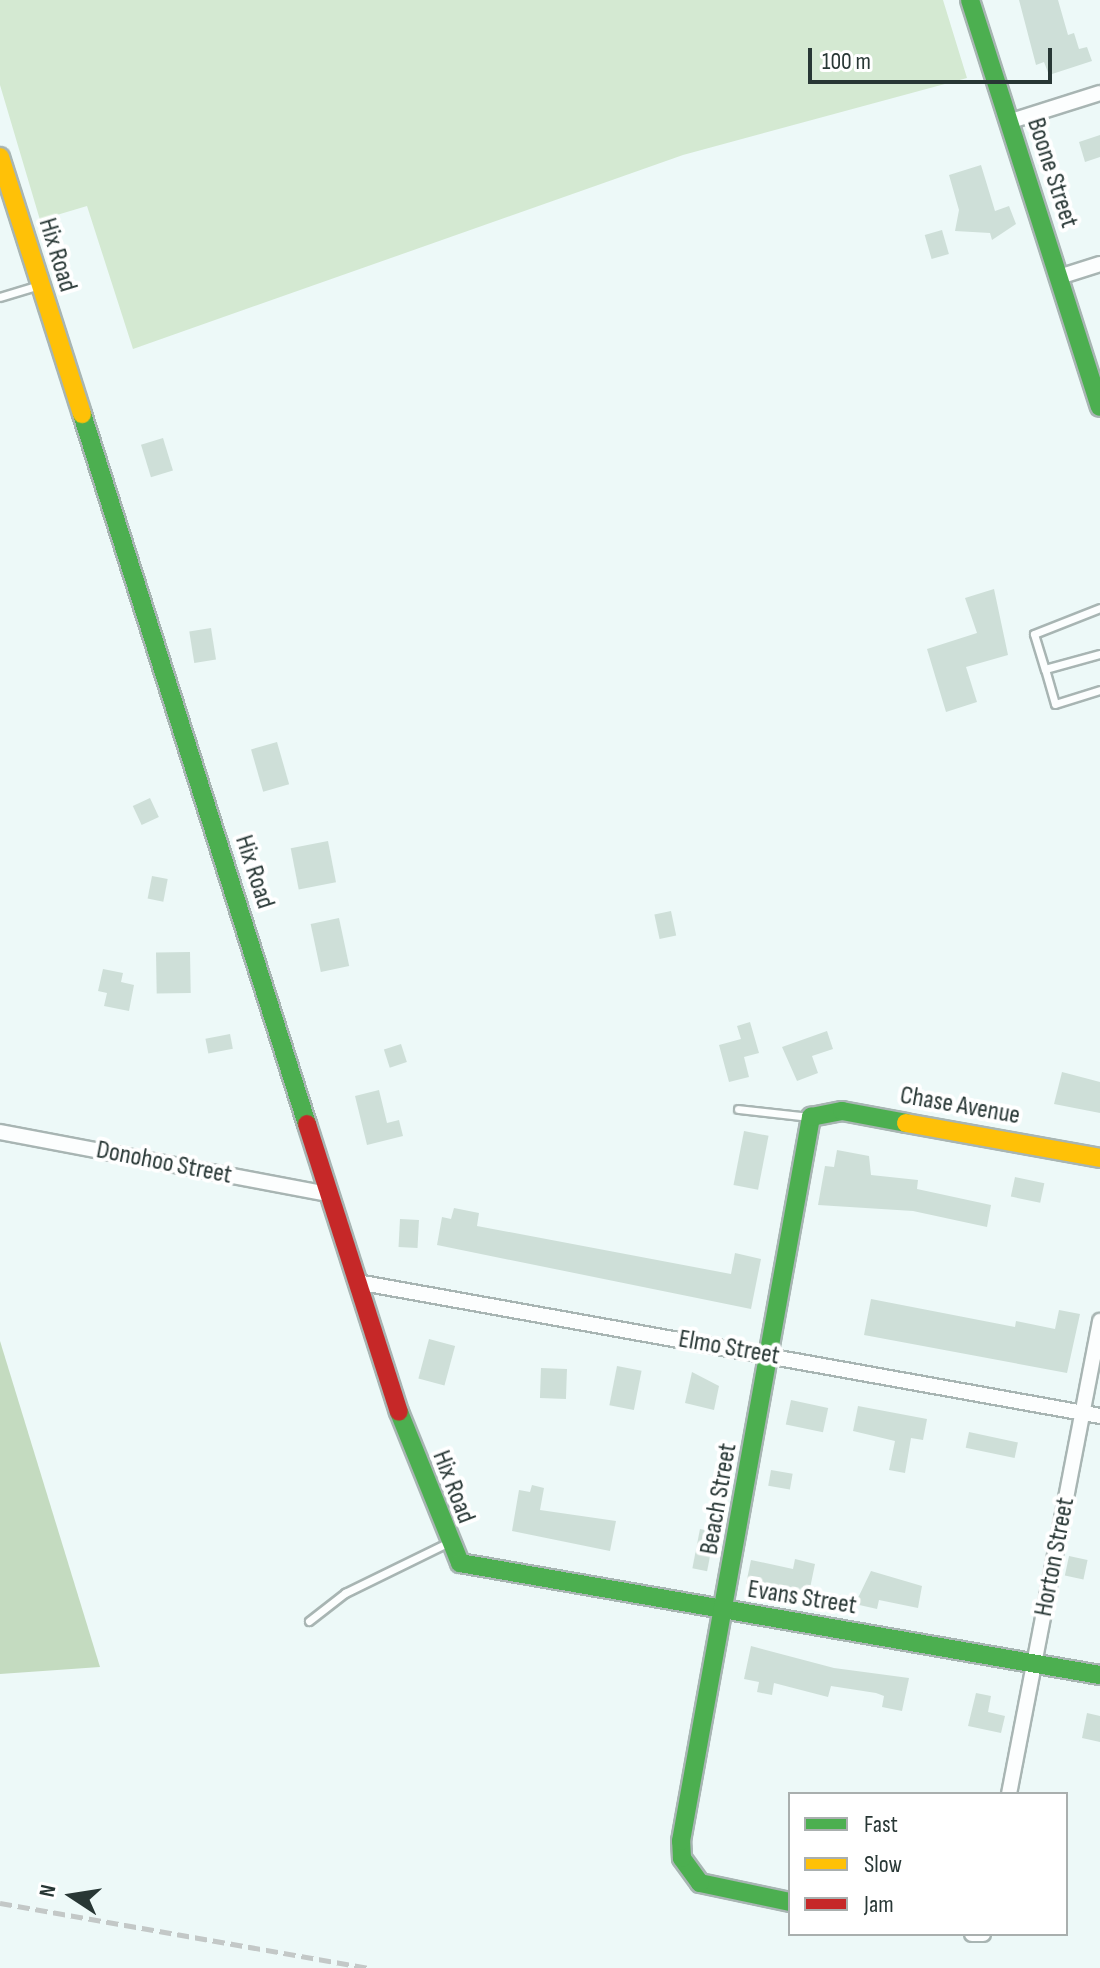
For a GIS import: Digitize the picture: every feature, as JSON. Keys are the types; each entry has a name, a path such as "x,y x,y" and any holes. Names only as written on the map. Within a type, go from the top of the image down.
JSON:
{"street":[{"name":"Boone Street","path":"970,0 1100,407"},
{"path":"1008,122 1100,93"},
{"name":"Hix Road","path":"0,157 328,1194 447,1543 460,1563 496,1570"},
{"path":"1059,277 1100,264"},
{"name":"Chase Avenue","path":"811,1117 842,1111 1100,1158"},
{"name":"Beach Street","path":"788,1902 700,1883 682,1858 681,1841 726,1612 811,1117"},
{"name":"Donohoo Street","path":"0,1132 328,1194"},
{"name":"Elmo Street","path":"357,1282 1100,1416"},
{"name":"Horton Street","path":"1009,1792 1100,1321"},
{"name":"Evans Street","path":"496,1570 1100,1675"}],"lane":[{"path":"0,297 39,286"},
{"path":"1100,608 1034,634 1055,704 1100,690"},
{"path":"1045,669 1100,654"},
{"path":"738,1109 811,1117"},
{"path":"309,1621 345,1593 447,1543"}],"green space":[{"path":"0,0 943,0 967,78 683,155 133,349 87,206 40,220 0,85"},
{"path":"0,1341 100,1667 0,1674"}],"building":[{"path":"1019,0 1058,0 1068,35 1074,33 1079,49 1087,47 1092,61 1049,75 1044,62 1036,65"},
{"path":"1100,135 1100,157 1085,162 1079,142"},
{"path":"981,165 995,211 1009,206 1016,224 992,240 990,233 955,231 959,210 949,175"},
{"path":"942,230 949,254 932,259 925,235"},
{"path":"163,438 173,471 151,477 141,445"},
{"path":"994,589 1008,655 966,667 977,702 946,712 927,649 977,633 965,598"},
{"path":"211,628 216,660 194,663 189,631"},
{"path":"277,742 289,784 263,792 251,749"},
{"path":"150,798 159,817 142,825 133,806"},
{"path":"328,841 336,882 299,889 291,848"},
{"path":"152,876 168,879 163,902 148,899"},
{"path":"671,911 676,935 660,939 654,915"},
{"path":"339,918 349,966 321,972 311,924"},
{"path":"190,952 191,993 157,994 156,953"},
{"path":"103,969 123,973 121,982 134,985 129,1011 104,1006 107,993 98,991"},
{"path":"750,1022 759,1053 744,1057 749,1077 729,1082 719,1045 741,1039 737,1026"},
{"path":"827,1031 833,1049 812,1056 818,1073 797,1081 782,1047"},
{"path":"230,1034 233,1049 208,1053 205,1039"},
{"path":"401,1044 407,1062 390,1068 384,1050"},
{"path":"1062,1072 1100,1082 1100,1113 1054,1104"},
{"path":"379,1090 387,1123 399,1120 403,1136 367,1145 355,1096"},
{"path":"744,1131 769,1136 758,1190 734,1185"},
{"path":"837,1150 869,1156 871,1175 918,1180 917,1189 991,1205 987,1227 913,1211 818,1205 825,1166 834,1167"},
{"path":"1015,1177 1044,1183 1040,1203 1011,1197"},
{"path":"454,1208 479,1213 477,1226 731,1274 735,1253 761,1259 751,1309 437,1245 442,1217 451,1219"},
{"path":"400,1219 419,1220 418,1248 399,1247"},
{"path":"871,1299 1015,1327 1016,1321 1055,1329 1059,1310 1080,1314 1067,1373 864,1335"},
{"path":"429,1339 455,1346 444,1386 418,1379"},
{"path":"617,1366 642,1371 634,1410 609,1405"},
{"path":"541,1368 567,1369 566,1399 540,1398"},
{"path":"692,1372 719,1386 714,1410 685,1403"},
{"path":"791,1400 828,1408 823,1432 786,1424"},
{"path":"858,1406 927,1419 923,1440 911,1438 905,1473 889,1470 895,1441 853,1431"},
{"path":"969,1432 1018,1442 1015,1458 966,1448"},
{"path":"771,1470 793,1474 790,1490 768,1486"},
{"path":"532,1485 544,1488 540,1510 616,1521 610,1551 512,1531 519,1490 530,1492"},
{"path":"700,1529 715,1532 707,1571 692,1568"},
{"path":"1069,1556 1088,1560 1083,1580 1065,1576"},
{"path":"795,1559 815,1564 809,1593 746,1584 751,1560 793,1569"},
{"path":"871,1571 922,1586 918,1608 879,1600 877,1609 855,1604"},
{"path":"751,1646 834,1668 909,1678 902,1711 882,1707 884,1696 876,1693 831,1686 828,1697 774,1683 772,1695 757,1692 759,1682 744,1679"},
{"path":"976,1693 991,1696 988,1712 1005,1716 1001,1733 968,1726"},
{"path":"1087,1713 1100,1716 1100,1742 1082,1738"}],"railway":[{"path":"0,1903 367,1968"}],"traffic: fast":[{"path":"970,0 1100,407"},
{"path":"82,414 307,1124"},
{"path":"788,1902 700,1883 682,1858 681,1841 811,1117 842,1111 906,1123"},
{"path":"399,1412 460,1563 1100,1675"}],"traffic: slow":[{"path":"0,157 82,414"},
{"path":"906,1123 1100,1158"}],"traffic: jam":[{"path":"307,1124 399,1412"}]}
